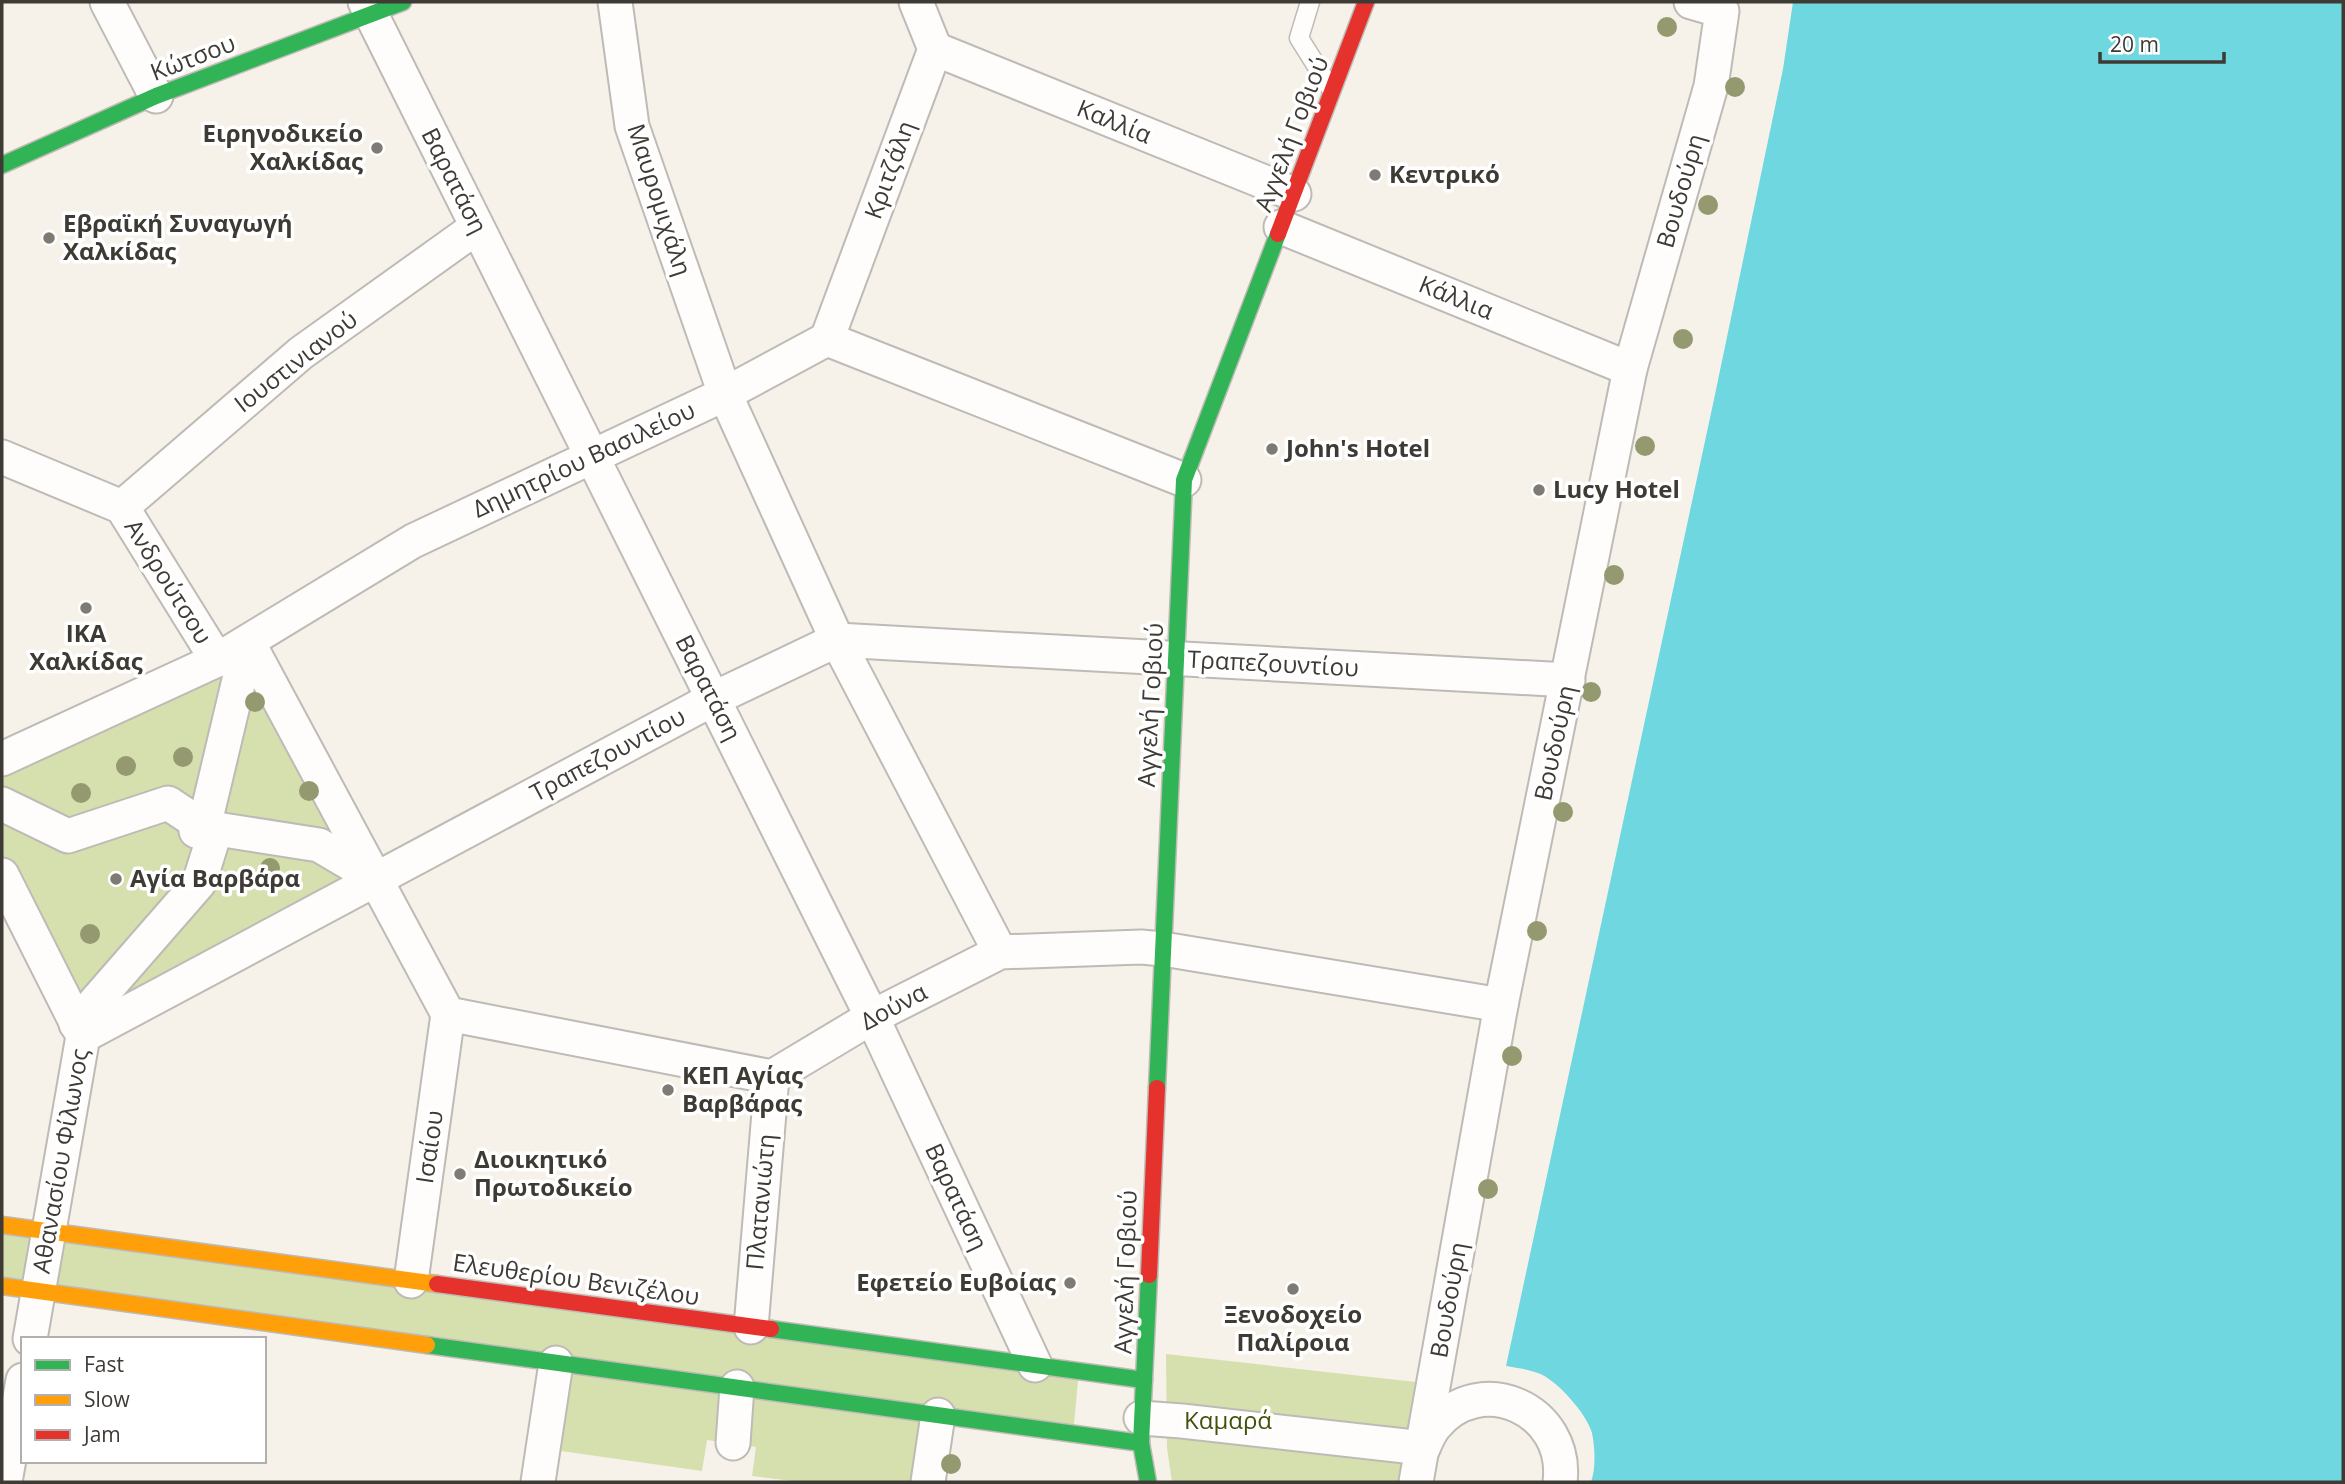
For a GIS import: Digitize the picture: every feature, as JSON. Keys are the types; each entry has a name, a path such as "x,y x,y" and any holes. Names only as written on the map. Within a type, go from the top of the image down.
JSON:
{"main road":[{"name":"Κώτσου","path":"2,165 156,96 368,8 403,2"},
{"name":"Αγγελή Γοβιού","path":"1148,1482 1141,1431 1184,480 1366,2"},
{"name":"Ελευθερίου Βενιζέλου","path":"2,1225 1144,1380"},
{"path":"2,1286 938,1415 1141,1431"}],"street":[{"path":"107,2 156,96"},
{"name":"Μαυρομιχάλη","path":"615,2 632,126 725,394 837,640 1000,952"},
{"path":"916,2 935,49"},
{"name":"Βουδούρη","path":"1418,1482 1501,1006 1630,369 1711,86 1715,5"},
{"name":"Βαρατάση","path":"368,8 872,1017 1035,1365"},
{"name":"Καλλία","path":"935,49 1294,194"},
{"name":"Κριτζάλη","path":"827,340 935,49"},
{"name":"Κάλλια","path":"1281,227 1630,369"},
{"name":"Ιουστινιανού","path":"122,506 301,353 477,228"},
{"path":"827,340 1184,480"},
{"name":"Δημητρίου Βασιλείου","path":"2,759 217,660 413,541 725,394 827,340"},
{"name":"Ανδρούτσου","path":"2,457 122,506 217,660"},
{"name":"Τραπεζουντίου","path":"80,1030 713,699 837,640 1567,680"},
{"path":"80,1030 200,883 201,831 248,642"},
{"path":"248,642 448,1014 772,1077"},
{"path":"2,804 68,836 168,803 201,831 319,845 375,878"},
{"name":"Αθανασίου Φίλωνος","path":"2,875 80,1030 30,1337"},
{"name":"Δούνα","path":"772,1077 872,1017 1000,952 1141,947 1163,949 1501,1006"},
{"name":"Ισαίου","path":"411,1281 448,1014"},
{"name":"Πλατανιώτη","path":"751,1327 772,1077"},
{"path":"538,1482 556,1363"},
{"path":"733,1443 737,1387"},
{"path":"5,1482 21,1391"},
{"path":"1141,1431 1182,1421 1423,1448 1434,1427 1452,1410 1475,1401 1500,1400 1522,1407 1542,1422 1556,1442 1562,1466 1560,1482"},
{"path":"928,1482 938,1415"}],"lane":[{"path":"1310,2 1299,38 1333,92"}],"green space":[{"path":"248,642 375,878 83,1036 2,875 2,759"},
{"path":"2,1225 1079,1371 1073,1434 938,1415 928,1482 801,1482 752,1476 756,1447 707,1440 702,1471 561,1451 573,1365 2,1286"},
{"name":"Καμαρά","path":"1166,1354 1434,1384 1415,1482 1172,1482 1167,1448"}],"water":[{"path":"1793,2 2343,2 2343,1482 1591,1482 1594,1471 1592,1433 1577,1407 1562,1390 1545,1377 1530,1370 1506,1366 1713,404 1783,69"}],"traffic: fast":[{"path":"2,165 156,96 403,2"},
{"path":"1157,1088 1184,480 1278,234"},
{"path":"427,1345 1141,1443 1149,1275"},
{"path":"771,1329 1144,1380"},
{"path":"1141,1443 1148,1482"}],"traffic: slow":[{"path":"2,1225 437,1284"},
{"path":"2,1286 427,1345"}],"traffic: jam":[{"path":"1278,234 1366,2"},
{"path":"1149,1275 1157,1088"},
{"path":"437,1284 771,1329"}],"place":[{"name":"Ειρηνοδικείο Χαλκίδας","path":"377,148"},
{"name":"Κεντρικό","path":"1375,175"},
{"name":"Εβραϊκή Συναγωγή Χαλκίδας","path":"49,238"},
{"name":"John's Hotel","path":"1272,449"},
{"name":"Lucy Hotel","path":"1539,490"},
{"name":"ΙΚΑ Χαλκίδας","path":"86,608"},
{"name":"Αγία Βαρβάρα","path":"116,879"},
{"name":"ΚΕΠ Αγίας Βαρβάρας","path":"668,1090"},
{"name":"Διοικητικό Πρωτοδικείο","path":"460,1174"},
{"name":"Εφετείο Ευβοίας","path":"1070,1283"},
{"name":"Ξενοδοχείο Παλίροια","path":"1293,1289"}]}
